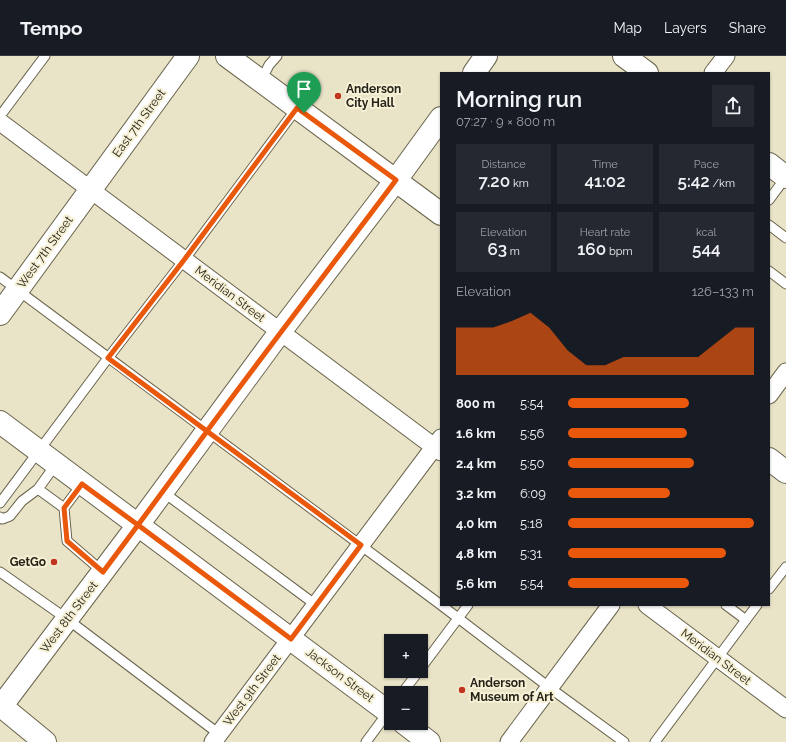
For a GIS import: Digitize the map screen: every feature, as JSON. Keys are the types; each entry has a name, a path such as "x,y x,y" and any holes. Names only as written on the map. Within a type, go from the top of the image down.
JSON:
{"main road":[{"name":"East 7th Street","path":"91,189 188,56"},
{"path":"475,72 486,56"},
{"path":"624,56 646,72"},
{"path":"236,59 261,81 440,213"},
{"name":"West 8th Street","path":"1,706 163,492 280,332 396,180 440,119"},
{"path":"770,165 786,177"},
{"name":"West 7th Street","path":"0,314 91,189"},
{"name":"Jackson Street","path":"0,423 384,707"},
{"path":"770,460 786,472"},
{"path":"1,706 45,742"},
{"name":"Jackson Street","path":"414,730 429,742"}],"street":[{"path":"714,72 726,56"},
{"name":"Meridian Street","path":"0,122 280,332 439,445"},
{"path":"770,394 786,372"},
{"name":"West 9th Street","path":"216,738 361,545 439,445"},
{"path":"509,742 610,606"},
{"name":"Meridian Street","path":"647,606 786,709"}],"lane":[{"path":"0,116 45,56"},
{"path":"261,81 269,65 278,56"},
{"path":"0,503 297,108"},
{"path":"770,199 786,177"},
{"path":"770,226 786,238"},
{"path":"770,272 786,284"},
{"path":"0,277 440,604"},
{"path":"0,518 2,519 10,516 22,501 38,489 56,464"},
{"path":"82,484 64,508 67,541 103,572"},
{"path":"38,489 64,508"},
{"path":"163,492 316,605"},
{"path":"770,586 786,567"},
{"path":"0,572 67,619 216,738"},
{"path":"442,606 624,742"},
{"path":"428,659 467,606"},
{"path":"727,606 746,620"},
{"path":"655,742 756,606"},
{"path":"407,686 414,678"},
{"path":"366,742 384,723"}],"place":[{"name":"Anderson City Hall","path":"338,96"},
{"name":"GetGo","path":"54,562"},
{"name":"Anderson Museum of Art","path":"462,690"}],"route":[{"path":"304,113 297,108 184,260 108,358 207,431 361,545 291,639 138,525 103,572 67,541 64,508 82,484 138,525 207,431 232,398 280,332 396,180 304,113"}]}
